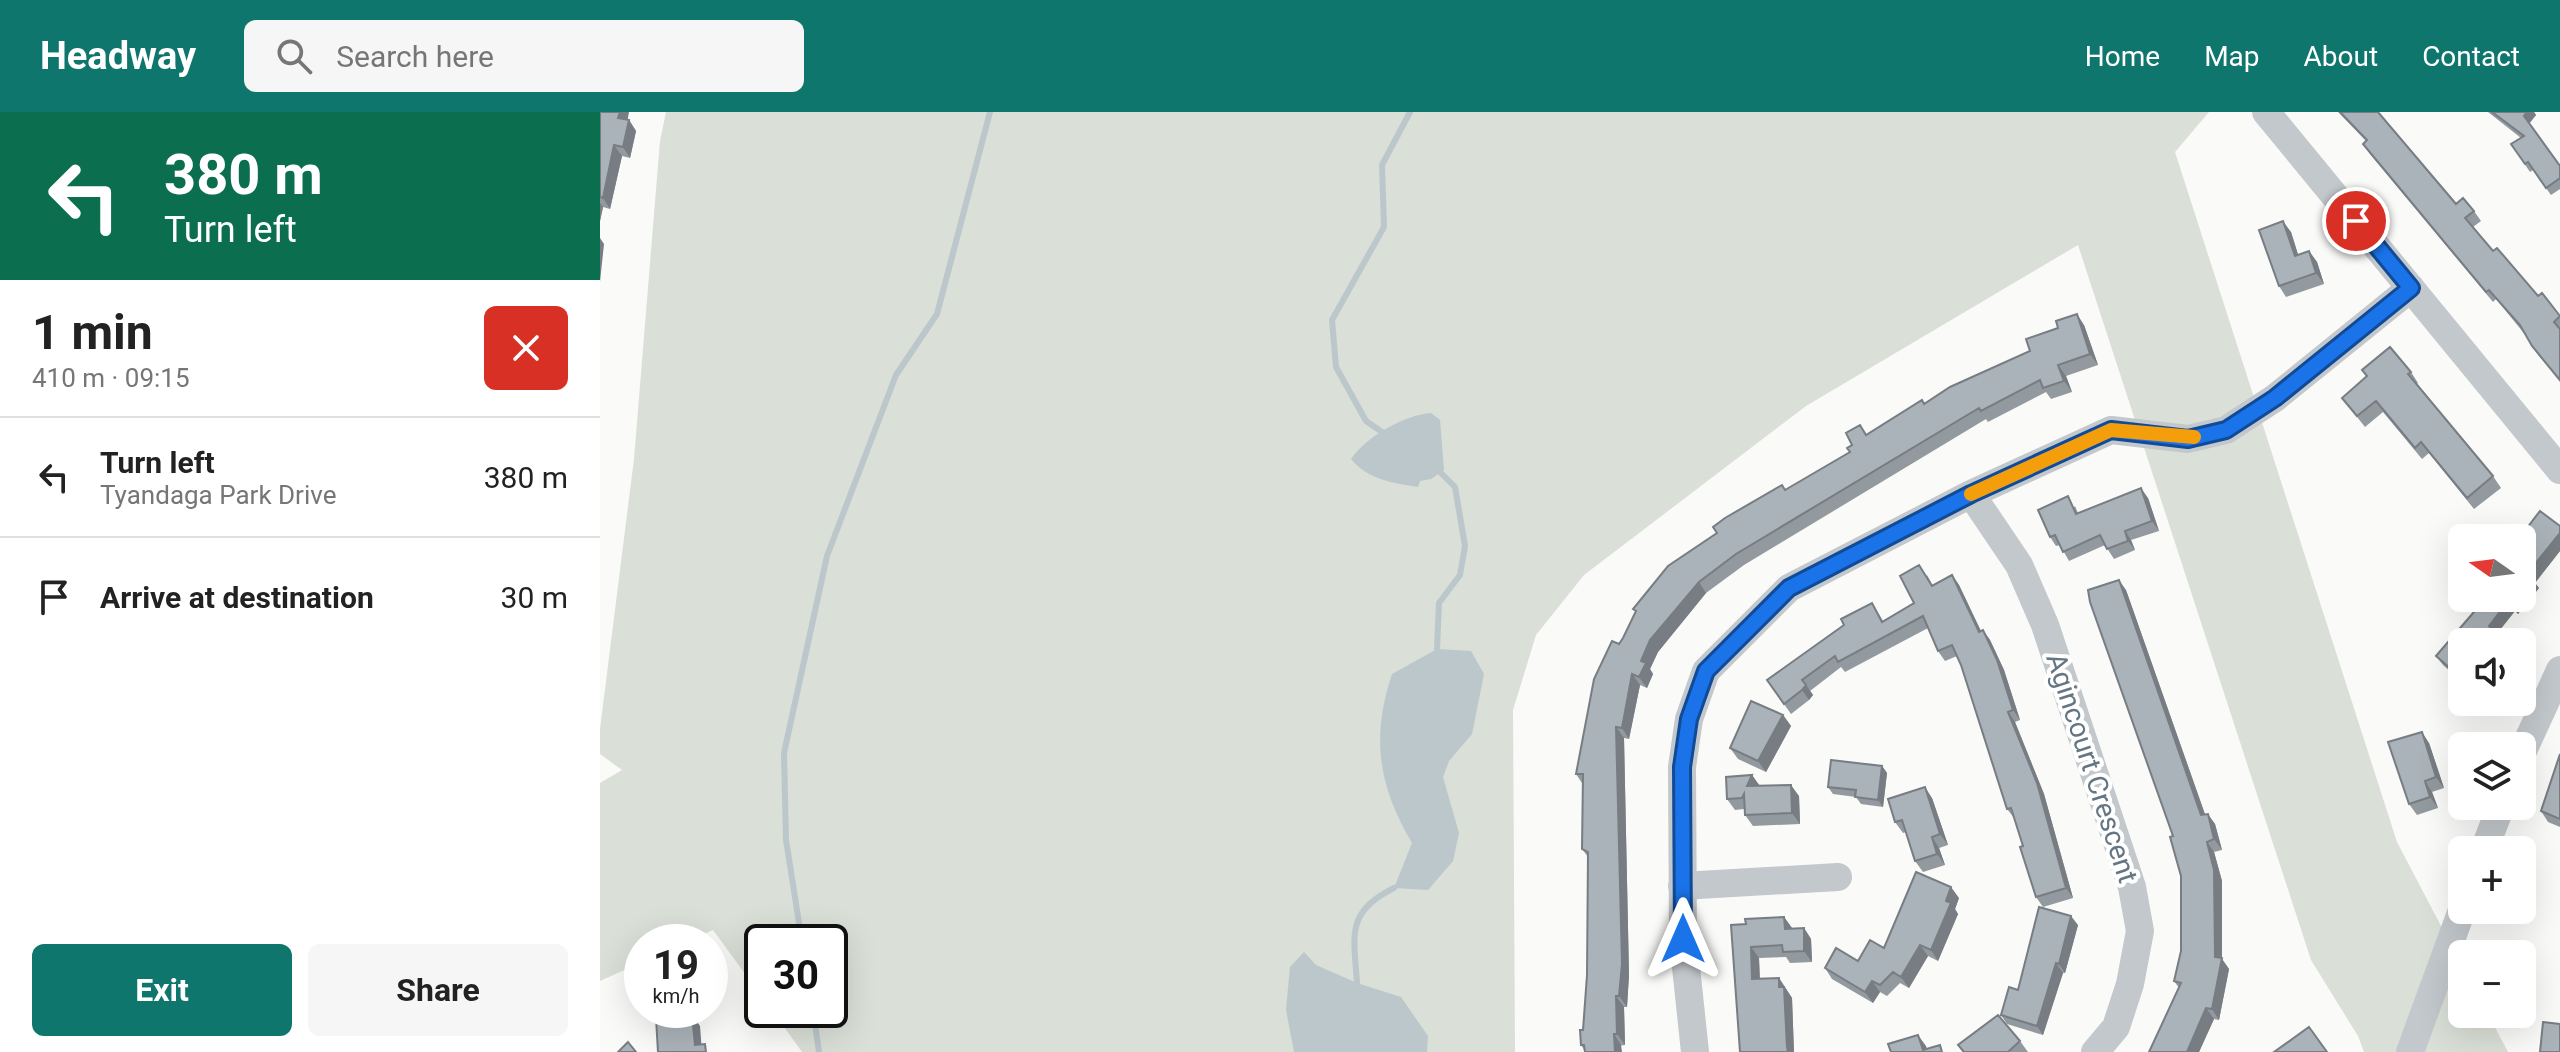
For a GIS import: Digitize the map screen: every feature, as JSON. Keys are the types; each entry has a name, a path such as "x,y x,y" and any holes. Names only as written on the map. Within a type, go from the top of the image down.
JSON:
{"street":[{"path":"2266,112 2560,470"},
{"path":"1695,1052 1683,939 1682,767 1689,719 1706,671 1789,588 1971,494 2111,430 2188,439 2226,430 2275,398 2411,288"},
{"name":"Agincourt Crescent","path":"1971,494 2019,565 2045,625 2132,887 2140,931 2130,984 2116,1027 2095,1052"},
{"path":"2532,732 2560,670"},
{"path":"1682,886 1838,877"},
{"path":"2410,1052 2457,924"}],"shaded area":[{"path":"666,112 2209,112 2175,152 2397,842 2448,940 2448,1028 2495,1028 2508,1052 2364,1052 2358,1036 2311,960 2078,245 1806,406 1584,575 1536,635 1513,710 1515,1052 802,1052 785,1028 848,1028 848,924 744,924 744,972 728,951 728,924 624,924 624,970 600,981 600,783 622,770 600,754 600,729 634,459 660,141"},
{"path":"1431,413 1440,420 1444,470 1431,479 1420,481 1418,487 1373,476 1351,459 1386,428"},
{"path":"1437,649 1471,651 1484,674 1472,734 1449,761 1443,777 1459,833 1453,861 1428,890 1394,888 1412,843 1385,781 1381,761 1381,719 1392,674"},
{"path":"1304,952 1316,965 1357,983 1401,997 1428,1036 1427,1052 1294,1052 1286,1010 1290,967"}],"building":[{"path":"600,112 620,112 618,118 629,120 623,147 614,145 603,198 600,197"},
{"path":"2340,112 2378,112 2456,204 2463,198 2474,211 2465,218 2493,251 2497,248 2538,296 2542,293 2560,316 2554,322 2560,329 2560,380 2532,346 2520,325 2489,290 2486,292 2363,144 2367,140"},
{"path":"2492,112 2527,112 2524,116 2560,166 2560,178 2546,188 2511,144 2524,136"},
{"path":"2283,221 2295,256 2309,251 2316,273 2279,286 2259,230"},
{"path":"2077,314 2090,354 2058,365 2064,381 2043,388 2040,380 1981,411 1979,408 1736,554 1699,582 1650,640 1641,661 1646,663 1639,677 1632,674 1622,728 1616,727 1622,964 1619,996 1616,996 1615,1052 1585,1052 1580,1030 1583,1030 1587,975 1588,852 1582,849 1583,774 1576,774 1594,679 1612,641 1619,644 1623,638 1636,611 1633,609 1668,566 1717,533 1713,527 1725,518 1782,485 1785,490 1850,452 1847,448 1852,445 1846,433 1860,425 1866,435 1922,400 1924,404 1950,387 2030,351 2026,339 2058,328 2056,321"},
{"path":"2390,347 2411,372 2408,374 2493,476 2467,498 2421,442 2415,448 2376,401 2357,416 2342,398 2367,376 2362,370"},
{"path":"2141,488 2152,521 2125,531 2128,541 2107,549 2100,535 2063,552 2055,535 2050,537 2038,510 2068,496 2076,514"},
{"path":"2540,511 2560,526 2560,533 2536,563 2536,524 2530,524"},
{"path":"1919,565 1932,586 1952,575 1979,632 1983,630 1997,660 2013,710 2008,712 2037,783 2066,888 2036,897 2011,808 2007,809 1961,665 1952,645 1938,651 1923,616 1838,662 1835,656 1802,680 1806,685 1784,704 1767,680 1844,625 1841,619 1872,603 1882,622 1914,603 1900,576"},
{"path":"2119,580 2201,815 2208,814 2214,839 2207,842 2214,870 2215,957 2222,958 2212,1009 2206,1008 2187,1052 2149,1052 2181,983 2174,981 2181,951 2181,876 2170,837 2173,836 2090,602 2088,590"},
{"path":"2474,612 2500,612 2489,626 2491,628 2460,628"},
{"path":"2448,642 2448,666 2436,656"},
{"path":"1751,701 1783,715 1758,761 1730,748"},
{"path":"2422,732 2436,777 2425,781 2430,797 2409,804 2388,742"},
{"path":"2560,754 2560,819 2541,811"},
{"path":"1831,760 1882,766 1878,800 1855,797 1856,790 1828,787"},
{"path":"1752,775 1747,786 1791,785 1792,813 1745,815 1744,794 1742,798 1727,799 1726,777"},
{"path":"1925,787 1940,834 1932,837 1937,854 1915,861 1902,820 1895,822 1888,799"},
{"path":"1916,872 1951,887 1946,901 1951,903 1931,950 1920,945 1901,977 1893,972 1880,985 1872,981 1865,992 1825,968 1836,948 1858,961 1870,940 1884,948"},
{"path":"2039,907 2071,916 2059,964 2056,963 2037,1026 2001,1015 2009,987 2018,990"},
{"path":"1784,917 1785,929 1804,928 1804,951 1783,952 1782,945 1751,947 1752,979 1779,978 1779,987 1784,987 1788,1052 1740,1052 1731,925 1746,924 1745,919"},
{"path":"1998,1015 2020,1041 2008,1052 1964,1052 1958,1045"},
{"path":"2543,1022 2560,1024 2560,1052 2540,1052"},
{"path":"2309,1027 2327,1052 2274,1052"},
{"path":"657,1028 693,1028 695,1045 705,1044 706,1052 658,1052"},
{"path":"1918,1035 1923,1050 1940,1045 1942,1052 1891,1052 1888,1044"},
{"path":"628,1042 636,1052 618,1052"}],"waterway":[{"path":"799,924 786,840 784,753 827,556 896,375 937,314 990,112"},
{"path":"1388,436 1366,421 1336,367 1332,320 1384,227 1382,165 1410,112"},
{"path":"1437,469 1455,487 1465,546 1460,575 1439,603 1437,649"},
{"path":"1357,983 1354,939 1360,916 1367,906 1394,888"},
{"path":"816,1028 819,1052"}],"slow traffic":[{"path":"1971,494 2111,430 2188,439 2194,437"}],"route":[{"path":"1683,939 1682,767 1689,719 1706,671 1789,588 1971,494 2111,430 2188,439 2226,430 2275,398 2411,288 2356,221"}]}
